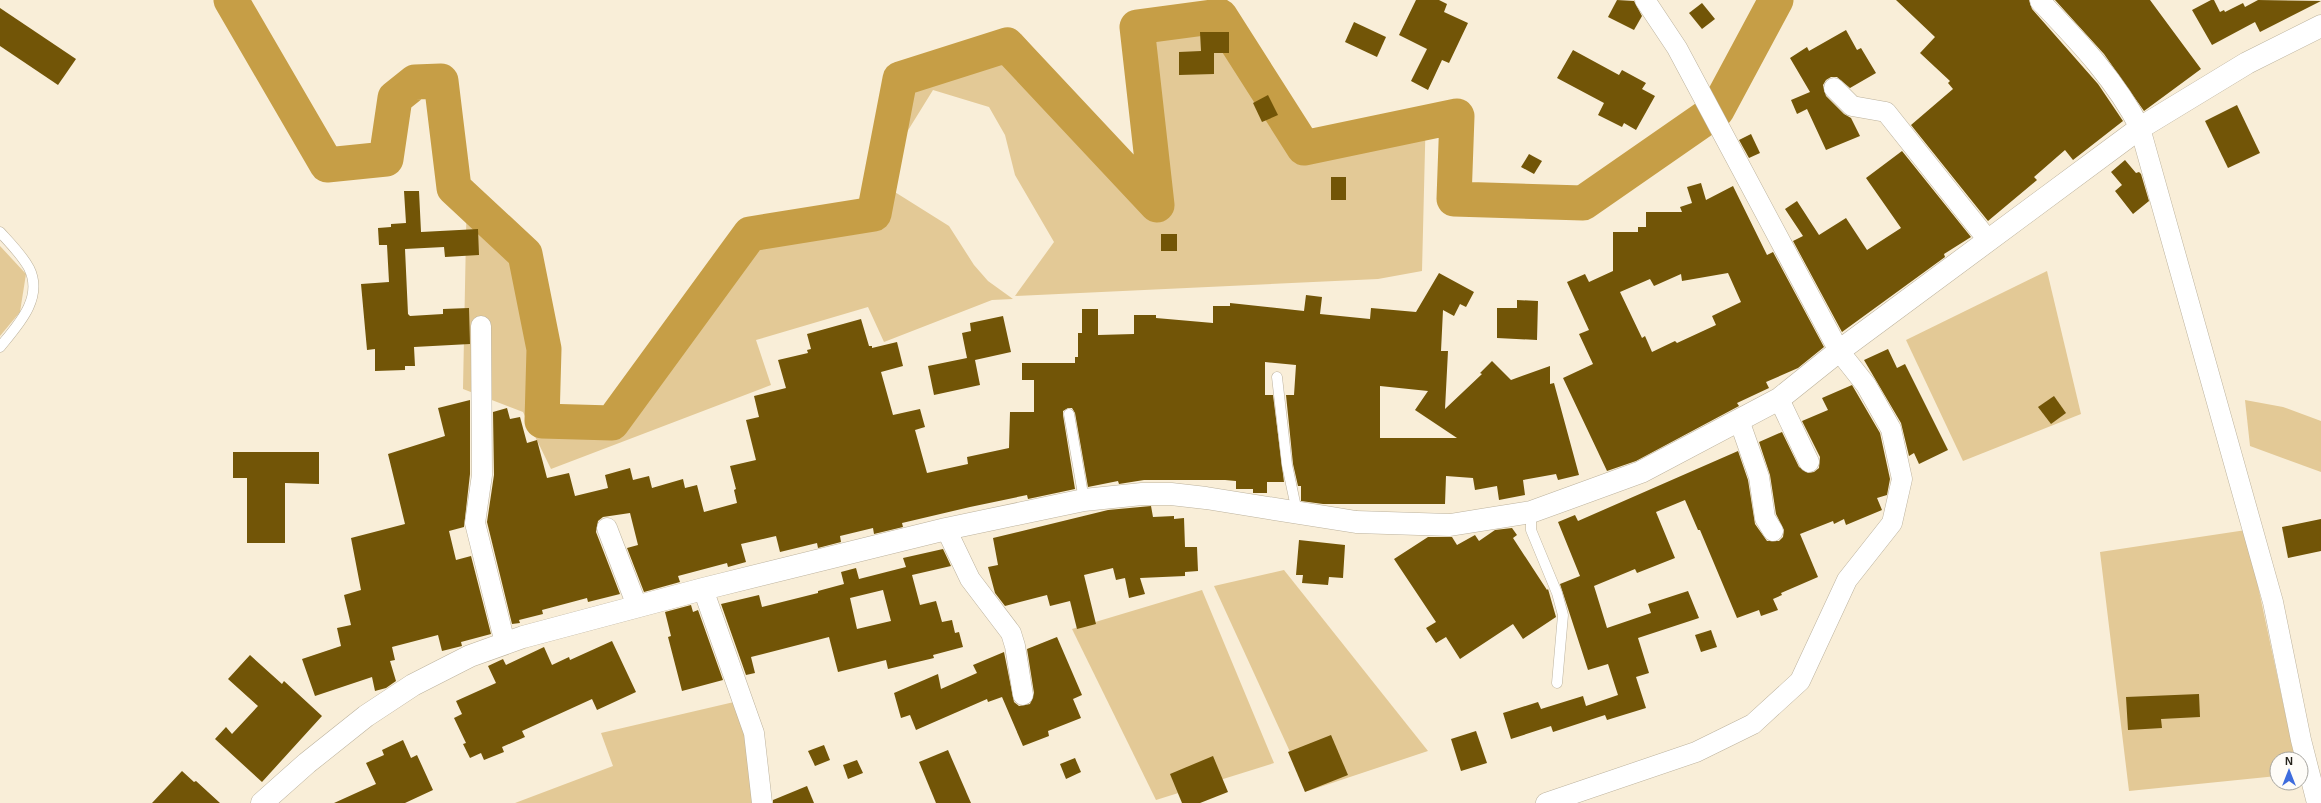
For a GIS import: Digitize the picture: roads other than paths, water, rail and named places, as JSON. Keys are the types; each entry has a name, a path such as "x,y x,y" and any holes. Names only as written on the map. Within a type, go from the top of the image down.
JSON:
{"street":[{"path":"1546,803 1696,752 1753,724 1800,681 1846,580 1892,523 1902,479 1891,429 1866,385 1839,351 1677,48 1645,0"},
{"path":"2040,1 2093,57 2128,104 2140,128 2273,602 2302,740 2318,803"},
{"path":"262,803 334,741 406,689 444,668 505,643 637,606 946,529 1084,500 1113,496 1171,494 1356,522 1450,525 1531,512 1641,472 1779,399 1839,351 2140,128 2247,63 2321,26"},
{"path":"1834,88 1852,106 1886,112 1988,240"},
{"path":"481,326 482,475 475,523 505,643"},
{"path":"1779,399 1809,462"},
{"path":"1739,420 1759,477 1765,518 1773,531"},
{"path":"606,528 637,606"},
{"path":"946,529 970,579 1011,633 1015,646 1023,695"},
{"path":"703,589 754,733 762,803"}],"lane":[{"path":"0,232 25,262 32,274 34,286 31,302 22,320 0,347"},
{"path":"1277,377 1287,465 1297,512"},
{"path":"1069,414 1084,500"},
{"path":"1531,512 1531,530 1557,593 1563,616 1557,683"}],"waterway":[{"path":"231,0 327,165 386,159 395,98 415,82 441,81 454,188 525,254 544,349 542,421 612,423 750,234 874,214 900,79 1007,45 1157,205 1137,27 1220,16 1304,148 1457,116 1454,199 1583,203 1717,110 1776,0"}]}
